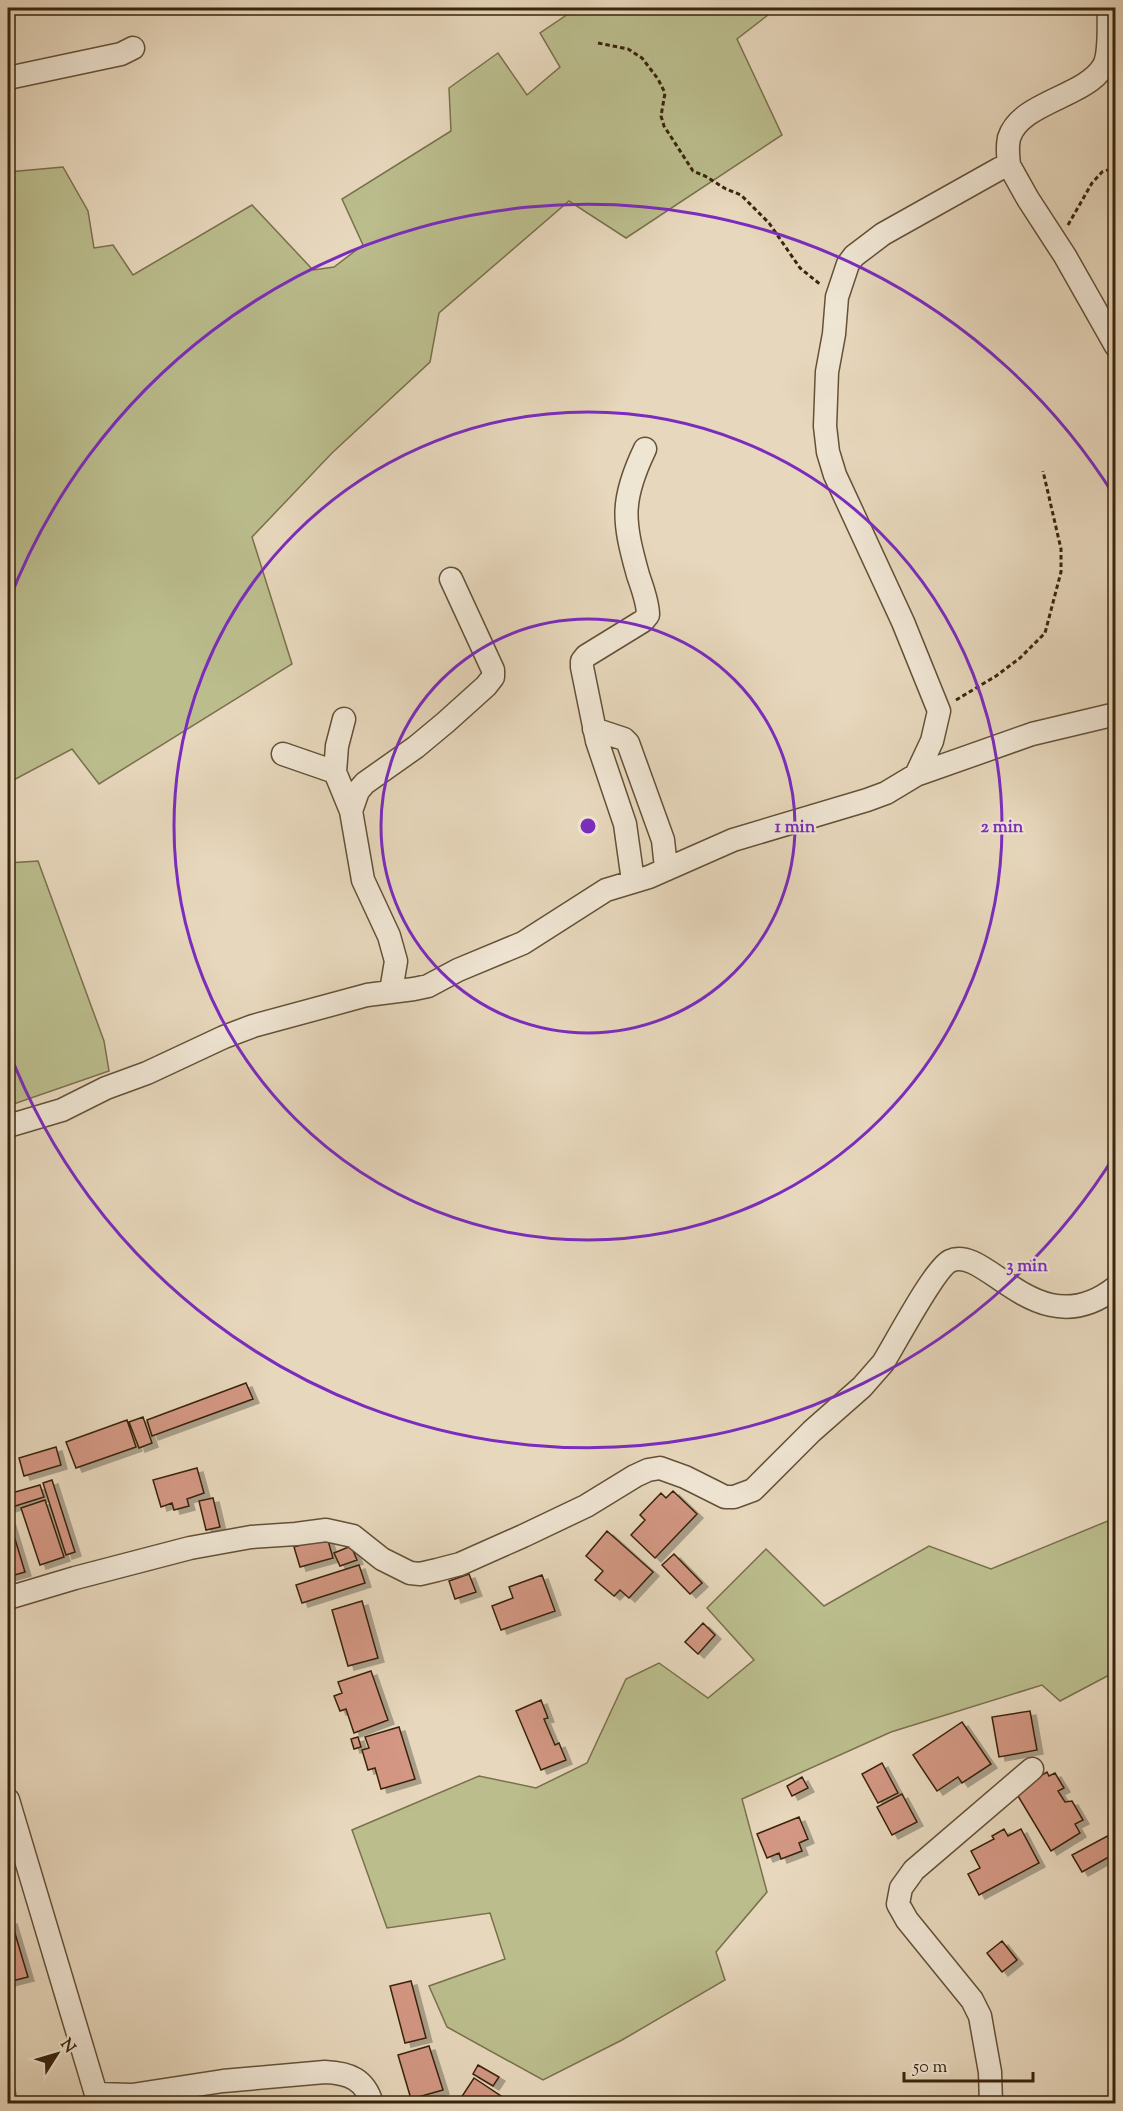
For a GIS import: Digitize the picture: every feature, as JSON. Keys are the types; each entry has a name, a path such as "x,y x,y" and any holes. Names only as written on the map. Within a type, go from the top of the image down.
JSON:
{"street":[{"path":"1109,8 1107,55 1104,66 1079,87 1048,102 1023,119 1010,137 1008,149 1009,165 1065,256 1116,346"},
{"path":"8,78 121,54 133,48"},
{"path":"916,775 933,741 939,711 897,606 846,501 828,452 825,426 826,391 837,297 848,264 854,256 884,234 1009,165"},
{"path":"633,881 625,824 594,729 582,661 586,656 643,621 648,615 628,540 626,507 636,470 645,449"},
{"path":"351,811 358,791 365,783 416,747 486,687 493,677 493,670 451,579"},
{"path":"8,1126 62,1110 106,1088 147,1073 253,1026 367,994 428,986 458,970 512,950 606,890 649,878 666,868 733,840 867,800 886,793 916,775 1032,734 1116,714"},
{"path":"344,719 337,746 335,772 351,811 363,880 389,936 396,961 391,991"},
{"path":"594,729 628,743 663,840 666,868"},
{"path":"284,754 335,772"},
{"path":"8,1598 190,1548 251,1537 326,1530 353,1536 382,1559 400,1569 420,1574 460,1564 573,1513 635,1476 660,1468 685,1477 724,1497 744,1495 753,1490 812,1431 873,1376 934,1278 949,1261 958,1258 970,1260 1008,1286 1054,1306 1066,1307 1089,1302 1116,1287"},
{"path":"991,2103 990,2072 980,2016 972,2000 908,1920 898,1904 901,1888 914,1870 1032,1770"},
{"path":"8,1800 97,2099 234,2079 325,2072 341,2073 359,2080 366,2087 372,2103"}],"path":[{"path":"598,43 628,50 642,58 658,79 664,93 661,116 664,126 693,171 741,195 769,223 800,268 837,297"},
{"path":"1065,256 1065,230 1074,213 1092,183 1102,172 1116,167"},
{"path":"939,711 1020,658 1046,633 1061,572 1061,549 1042,471"}],"green space":[{"path":"577,8 777,8 737,39 782,135 626,238 569,201 439,313 430,362 332,453 252,537 292,664 99,784 72,749 8,783 8,172 63,167 88,211 94,248 113,245 133,275 252,205 313,270 334,267 363,245 342,199 451,131 449,88 498,53 527,95 560,67 540,33"},
{"path":"38,861 104,1041 109,1071 8,1106 8,863"},
{"path":"1115,1518 1115,1672 1060,1701 1042,1685 891,1732 742,1799 767,1892 716,1952 725,1980 622,2040 543,2080 447,2027 429,1986 505,1959 490,1913 387,1928 352,1830 479,1776 536,1788 587,1763 626,1679 659,1663 708,1698 754,1660 707,1608 766,1549 824,1606 929,1546 991,1569"}],"building":[{"path":"246,1383 253,1399 152,1436 147,1420"},
{"path":"143,1417 152,1443 139,1448 129,1422"},
{"path":"127,1420 136,1447 76,1468 66,1442"},
{"path":"56,1447 61,1465 24,1476 19,1458"},
{"path":"197,1468 204,1493 187,1499 189,1506 174,1510 172,1503 161,1507 153,1480"},
{"path":"52,1480 75,1552 66,1555 43,1483"},
{"path":"40,1485 44,1497 9,1508 8,1494"},
{"path":"673,1491 697,1514 655,1558 631,1535 645,1520 640,1515 661,1493 666,1498"},
{"path":"213,1498 220,1527 206,1530 199,1501"},
{"path":"45,1500 64,1557 40,1565 21,1508"},
{"path":"8,1516 25,1572 8,1577"},
{"path":"607,1531 653,1572 629,1598 620,1590 614,1596 595,1580 603,1571 586,1556"},
{"path":"327,1537 333,1558 300,1567 294,1547"},
{"path":"351,1546 357,1560 340,1566 334,1553"},
{"path":"674,1554 702,1583 690,1594 662,1565"},
{"path":"359,1565 365,1583 302,1603 296,1585"},
{"path":"469,1574 476,1592 455,1599 449,1581"},
{"path":"542,1575 555,1611 501,1630 492,1606 513,1598 509,1587"},
{"path":"362,1601 378,1658 348,1666 332,1610"},
{"path":"703,1623 715,1635 698,1654 685,1642"},
{"path":"371,1671 388,1720 354,1733 346,1709 340,1711 334,1696 342,1693 338,1682"},
{"path":"541,1700 548,1718 544,1719 555,1745 559,1743 566,1760 541,1770 516,1711"},
{"path":"1030,1711 1037,1750 999,1757 992,1717"},
{"path":"962,1722 991,1764 962,1783 958,1777 937,1791 913,1755"},
{"path":"399,1727 415,1779 381,1789 375,1768 368,1770 362,1750 369,1748 365,1737"},
{"path":"358,1737 361,1747 354,1749 351,1739"},
{"path":"882,1763 898,1793 878,1803 862,1774"},
{"path":"1047,1772 1049,1776 1055,1773 1064,1788 1058,1791 1065,1802 1072,1801 1083,1820 1075,1824 1080,1833 1051,1851 1015,1791"},
{"path":"802,1777 808,1788 792,1796 787,1786"},
{"path":"902,1794 917,1822 892,1835 877,1807"},
{"path":"799,1817 808,1839 799,1843 802,1851 781,1859 779,1853 767,1858 757,1834"},
{"path":"1004,1829 1008,1836 1021,1829 1039,1863 979,1895 968,1874 980,1868 971,1851 994,1839 992,1836"},
{"path":"1115,1832 1116,1853 1082,1872 1072,1855"},
{"path":"11,1920 28,1977 8,1982 8,1921"},
{"path":"1002,1941 1017,1960 1002,1972 987,1953"},
{"path":"411,1981 426,2038 405,2043 390,1986"},
{"path":"429,2046 443,2090 411,2099 398,2055"},
{"path":"478,2065 499,2077 493,2086 473,2074"},
{"path":"474,2078 507,2100 504,2104 457,2104"},
{"path":"8,2082 14,2104 8,2104"}]}
